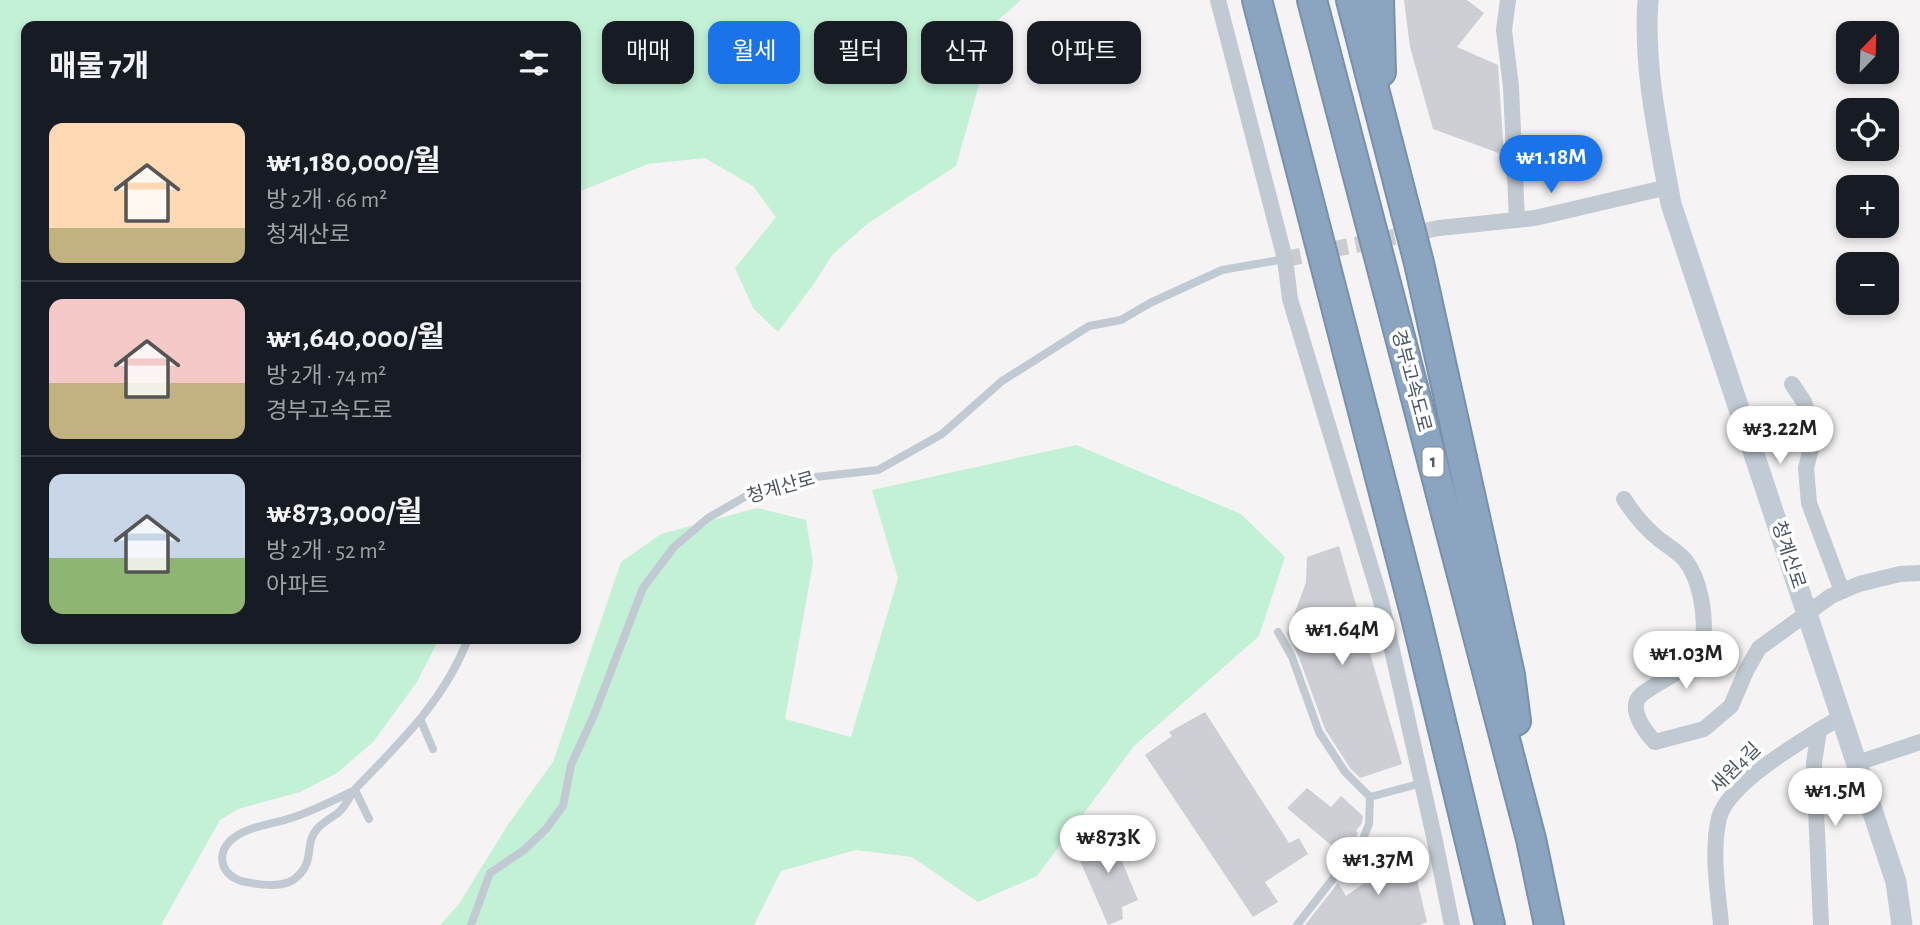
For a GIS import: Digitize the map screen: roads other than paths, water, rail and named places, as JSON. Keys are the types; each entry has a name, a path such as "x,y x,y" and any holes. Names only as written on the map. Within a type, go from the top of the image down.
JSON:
{"highway":[{"path":"1257,0 1412,600 1490,925"},
{"name":"경부고속도로","path":"1312,0 1531,839 1549,925"},
{"path":"1351,0 1406,212 1510,675 1531,839"},
{"path":"1379,0 1381,80 1406,212"}],"main road":[{"name":"청계산로","path":"1648,0 1646,32 1657,131 1671,204 1896,882 1902,925"}],"street":[{"path":"1218,0 1284,259 1290,299 1381,601 1452,925"},
{"path":"1508,0 1504,30 1511,87 1517,220"},
{"path":"1439,228 1535,218 1668,187"},
{"path":"1792,384 1811,419 1813,441 1807,468 1809,503 1842,591"},
{"path":"1624,499 1635,517 1684,559 1696,579 1702,609 1703,640 1693,659 1677,674 1640,696 1636,703 1636,714 1648,735 1655,741 1704,729 1731,706 1759,648 1830,596 1859,584 1900,574 1920,573"},
{"name":"새원4길","path":"1721,925 1715,839 1720,814 1737,792 1769,761 1842,717"},
{"path":"1819,730 1814,763 1821,925"},
{"path":"1857,763 1920,742"}],"lane":[{"name":"청계산로","path":"471,925 490,873 524,849 546,829 563,806 571,765 594,715 643,588 674,547 708,518 748,495 816,477 878,470 942,434 1002,381 1090,326 1121,320 1150,303 1222,270 1284,259"},
{"path":"1279,632 1292,657 1319,732 1345,772 1370,797 1369,824 1359,849 1297,925"},
{"path":"355,790 293,818 235,837 222,858 225,871 242,882 270,885 290,882 306,868 312,836 340,812 355,790 421,721 440,695 466,644"},
{"path":"421,721 433,749"},
{"path":"1370,797 1422,783"},
{"path":"355,790 369,819"}],"tunnel":[{"path":"1285,259 1439,228"}]}
